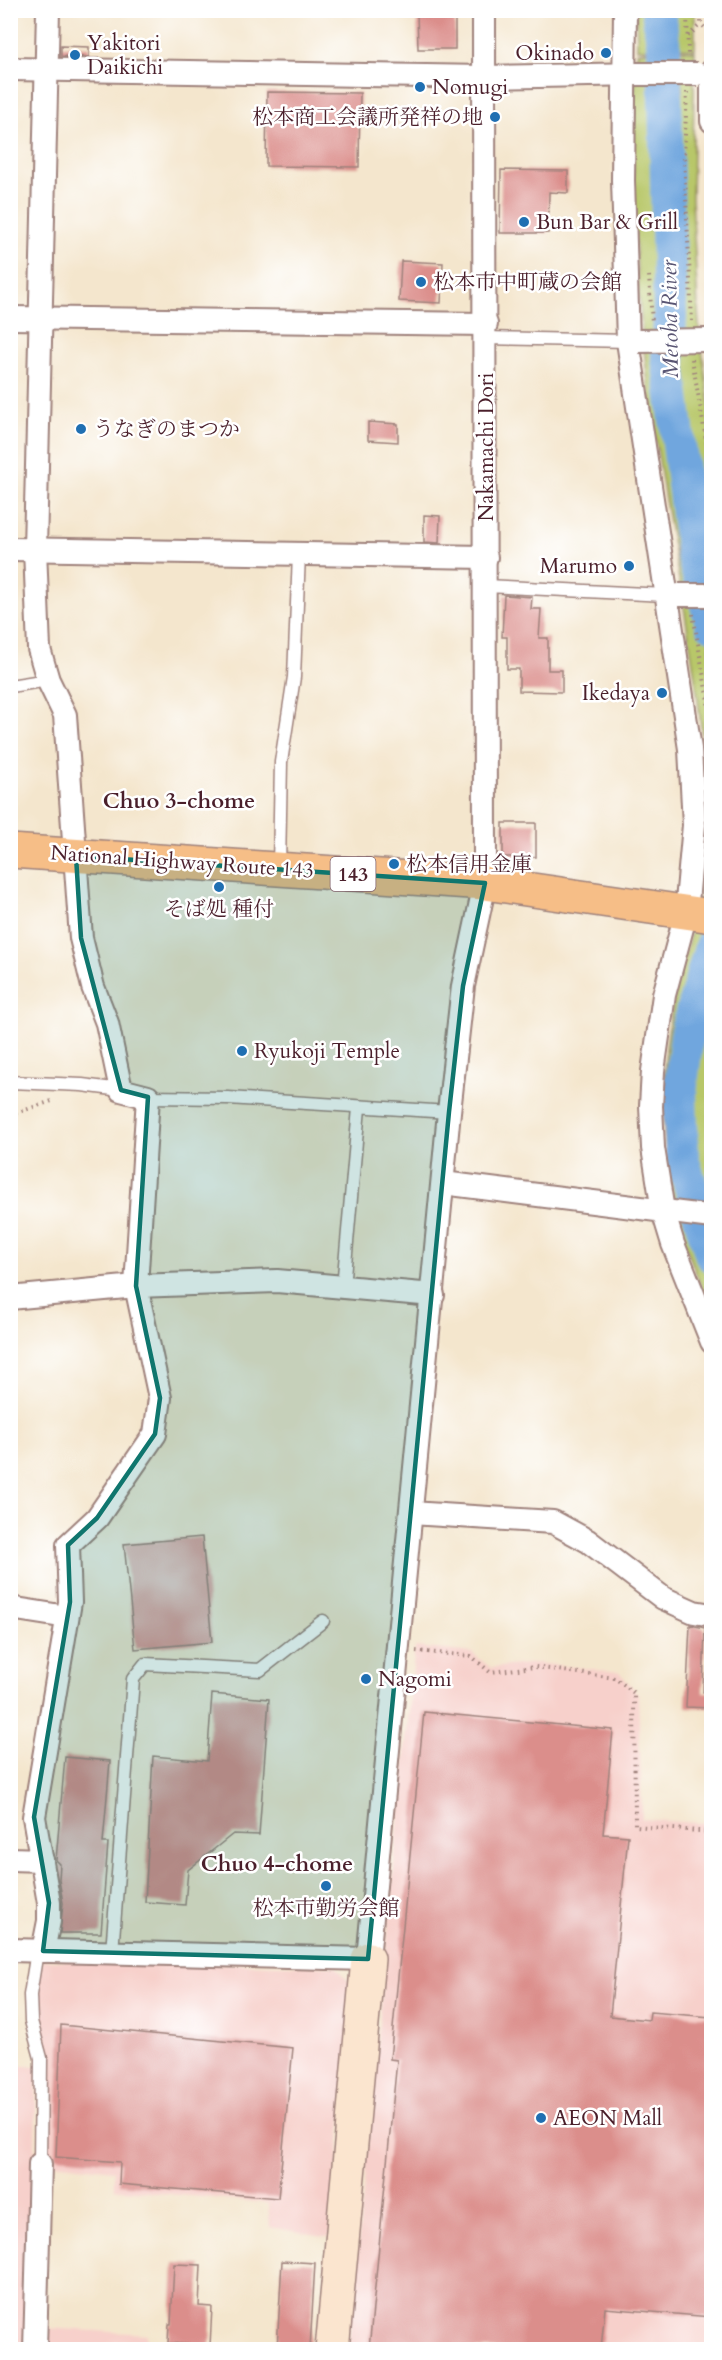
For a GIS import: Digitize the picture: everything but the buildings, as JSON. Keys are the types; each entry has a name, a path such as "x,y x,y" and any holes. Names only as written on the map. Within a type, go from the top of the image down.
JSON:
{"highway":[{"name":"National Highway Route 143","path":"10,851 485,883 697,914"}],"street":[{"path":"40,1951 50,1921 50,1903 34,1817 70,1602 68,1545 97,1518 155,1434 160,1398 136,1286 148,1097 121,1090 107,1023 93,987 81,938 65,715 48,680 39,649 35,549 48,10"},
{"name":"Nakamachi Dori","path":"368,1959 449,1113 463,986 485,883 484,10"},
{"path":"625,10 632,75 624,238 633,341 672,595 674,639 690,754 697,914 664,995 653,1071 651,1106 653,1148 677,1255 711,1342"},
{"path":"10,69 485,76 699,74 711,121"},
{"path":"10,318 486,331"},
{"path":"633,341 701,340"},
{"path":"10,549 486,557"},
{"path":"672,595 711,595"},
{"path":"443,1184 711,1217"},
{"path":"10,1298 136,1286 277,1281 433,1295"},
{"path":"411,1513 553,1522 588,1541 663,1598 694,1612 711,1615"},
{"path":"10,1608 68,1617"},
{"path":"10,1859 42,1860"},
{"path":"10,1950 368,1959 332,2349"},
{"path":"35,2349 40,2164"}],"lane":[{"path":"486,331 633,341"},
{"path":"279,868 281,762 293,685 299,554"},
{"path":"486,586 672,595"},
{"path":"10,686 48,680"},
{"path":"10,1082 82,1084 121,1090"},
{"path":"148,1097 228,1098 449,1113"},
{"path":"343,1287 359,1107"},
{"path":"112,1952 132,1679 145,1664 260,1670 323,1621"},
{"path":"40,1951 30,1995 31,2021 41,2058 40,2164"}],"path":[{"path":"687,10 687,36 699,74 684,156 711,474"},
{"path":"687,36 701,24 703,13 696,10"},
{"path":"701,24 711,35"},
{"path":"10,1115 55,1100 82,1084"},
{"path":"410,1650 471,1656 490,1672 535,1667 615,1678 634,1693 635,1826 711,1832"}],"highlighted area":[{"path":"76,856 485,883 463,986 449,1112 368,1959 43,1951 49,1903 34,1817 70,1602 68,1545 97,1518 155,1434 160,1398 136,1286 148,1097 121,1090 81,938"}],"shaded area":[{"name":"AEON Mall","path":"415,1647 472,1653 491,1668 536,1663 619,1672 638,1694 642,1819 711,1824 711,2349 348,2350"},
{"path":"43,1960 336,1966 356,1990 330,2237 270,2227 268,2203 114,2189 114,2170 45,2162 34,1995"},
{"path":"10,2065 37,2067 30,2349 11,2349"},
{"path":"43,2328 147,2334 147,2349 42,2350"}],"green space":[{"path":"636,11 650,11 654,49 637,49"},
{"path":"673,11 695,11 695,49 677,48 673,31"},
{"path":"654,50 659,84 666,316 664,355 690,565 708,630 711,653 711,898 708,926 682,1024 675,1092 677,1160 687,1197 711,1262 711,1314 677,1217 664,1134 666,1049 675,994 704,873 707,831 703,743 698,699 654,428 637,267 633,160 637,52"},
{"path":"679,50 695,51 692,198 699,327 711,415 711,548 694,497 682,377 683,326 676,156 682,89"},
{"path":"711,975 711,1236 694,1186 686,1134 685,1107 690,1054"}],"waterway":[{"name":"Metoba River","path":"658,10 664,48 670,317 668,358 693,554 712,624"},
{"name":"Metoba River","path":"712,944 688,1027 680,1093 682,1158 712,1256"}],"place":[{"name":"Okinado","path":"606,53"},
{"name":"Yakitori Daikichi","path":"75,55"},
{"name":"Nomugi","path":"420,87"},
{"name":"松本商工会議所発祥の地","path":"495,117"},
{"name":"Bun Bar & Grill","path":"524,222"},
{"name":"松本市中町蔵の会館","path":"421,282"},
{"name":"うなぎのまつか","path":"81,429"},
{"name":"Marumo","path":"629,566"},
{"name":"Ikedaya","path":"662,693"},
{"name":"松本信用金庫","path":"394,864"},
{"name":"そば処 種付","path":"219,887"},
{"name":"Ryukoji Temple","path":"242,1051"},
{"name":"Nagomi","path":"366,1679"},
{"name":"松本市勤労会館","path":"326,1886"},
{"name":"AEON Mall","path":"541,2118"}],"district":[{"name":"Chuo 3-chome","path":"179,801"},
{"name":"Chuo 4-chome","path":"277,1864"}]}
